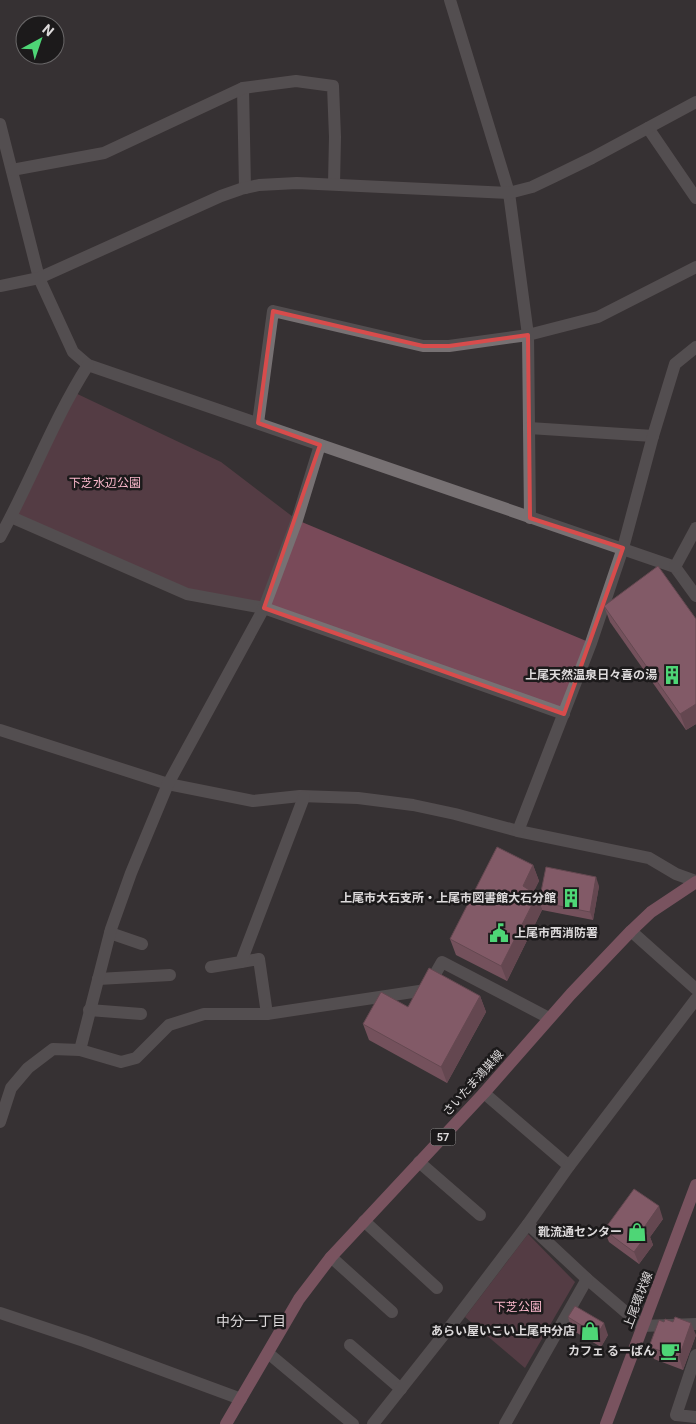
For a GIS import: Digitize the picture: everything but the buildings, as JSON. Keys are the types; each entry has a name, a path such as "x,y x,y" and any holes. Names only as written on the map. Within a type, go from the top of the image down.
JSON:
{"main road":[{"name":"さいたま鴻巣線","path":"226,1424 299,1299 331,1257 484,1093 550,1018 631,931 651,912 696,881"},
{"name":"上尾環状線","path":"606,1424 696,1185"}],"street":[{"path":"450,0 509,193 528,335 530,518"},
{"path":"12,170 104,153 243,88 296,81 333,86 334,184"},
{"path":"243,88 245,188"},
{"path":"0,286 39,278 221,196 259,185 297,182 509,193 532,187 696,102"},
{"path":"0,124 39,278 74,352 88,366 675,567 696,596"},
{"path":"648,128 696,198"},
{"path":"258,423 273,311 423,346 449,346 528,335 598,317 696,267"},
{"path":"518,832 591,643 623,548 674,364 696,347"},
{"path":"0,537 71,392 88,366"},
{"path":"529,428 653,436"},
{"path":"80,1050 110,933 131,873 168,784 264,608 298,520 320,445"},
{"path":"11,517 187,594 264,608 564,714"},
{"path":"675,567 696,528"},
{"path":"0,730 168,784 253,801 304,797 358,798 413,805 455,814 518,832 649,858 676,874 696,881"},
{"path":"241,962 304,797"},
{"path":"631,931 696,989"},
{"path":"110,933 142,944"},
{"path":"211,967 259,959 268,1014"},
{"path":"0,1122 11,1088 28,1068 53,1049 80,1050 121,1062 136,1058 169,1024 204,1014 268,1014 426,990 442,962 550,1018"},
{"path":"98,979 170,975"},
{"path":"373,1424 528,1224 569,1166 696,999"},
{"path":"89,1010 141,1014"},
{"path":"484,1093 569,1166"},
{"path":"419,1162 480,1214"},
{"path":"364,1221 437,1288"},
{"path":"528,1224 587,1279 642,1326 696,1324"},
{"path":"331,1257 392,1312"},
{"path":"505,1424 587,1279"},
{"path":"0,1313 84,1341 241,1399"},
{"path":"350,1345 401,1388"},
{"path":"268,1353 353,1424"},
{"path":"696,1355 676,1415 696,1416"}],"highlighted area":[{"path":"273,311 423,346 449,346 528,335 530,518 623,548 564,714 264,608 320,445 258,423"}],"green space":[{"name":"下芝水辺公園","path":"71,391 221,462 297,520 591,643 564,714 264,608 187,594 11,517"},
{"name":"下芝公園","path":"528,1234 575,1282 525,1368 465,1317"}],"place":[{"name":"上尾天然温泉日々喜の湯","path":"672,675"},
{"name":"上尾市大石支所・上尾市図書館大石分館","path":"571,898"},
{"name":"上尾市西消防署","path":"499,933"},
{"name":"靴流通センター","path":"637,1232"},
{"name":"あらい屋いこい上尾中分店","path":"590,1331"},
{"name":"カフェ るーぱん","path":"670,1351"}],"district":[{"name":"中分一丁目","path":"251,1321"}]}
